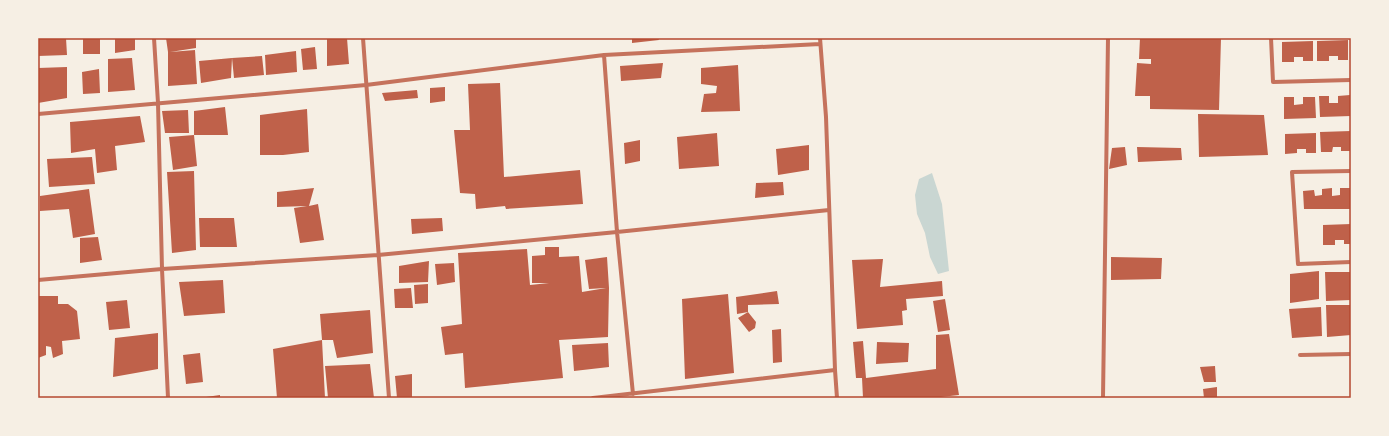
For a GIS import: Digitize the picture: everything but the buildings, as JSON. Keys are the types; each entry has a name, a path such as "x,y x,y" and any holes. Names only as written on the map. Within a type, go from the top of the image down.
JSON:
{"street":[{"path":"154,38 158,102 162,269 168,398"},
{"path":"363,38 388,398"},
{"path":"820,38 826,117 837,398"},
{"path":"1103,398 1108,38"},
{"path":"1271,38 1273,82 1351,80"},
{"path":"38,114 158,102 366,85 604,55 820,44"},
{"path":"604,55 617,232 632,394"},
{"path":"1351,171 1292,172 1298,264 1351,262"},
{"path":"38,280 162,269 378,255 829,210"},
{"path":"1300,355 1351,354"},
{"path":"593,398 835,370"}],"shaded area":[{"path":"932,173 942,204 949,271 938,274 930,257 925,233 917,214 915,195 919,179"}]}
